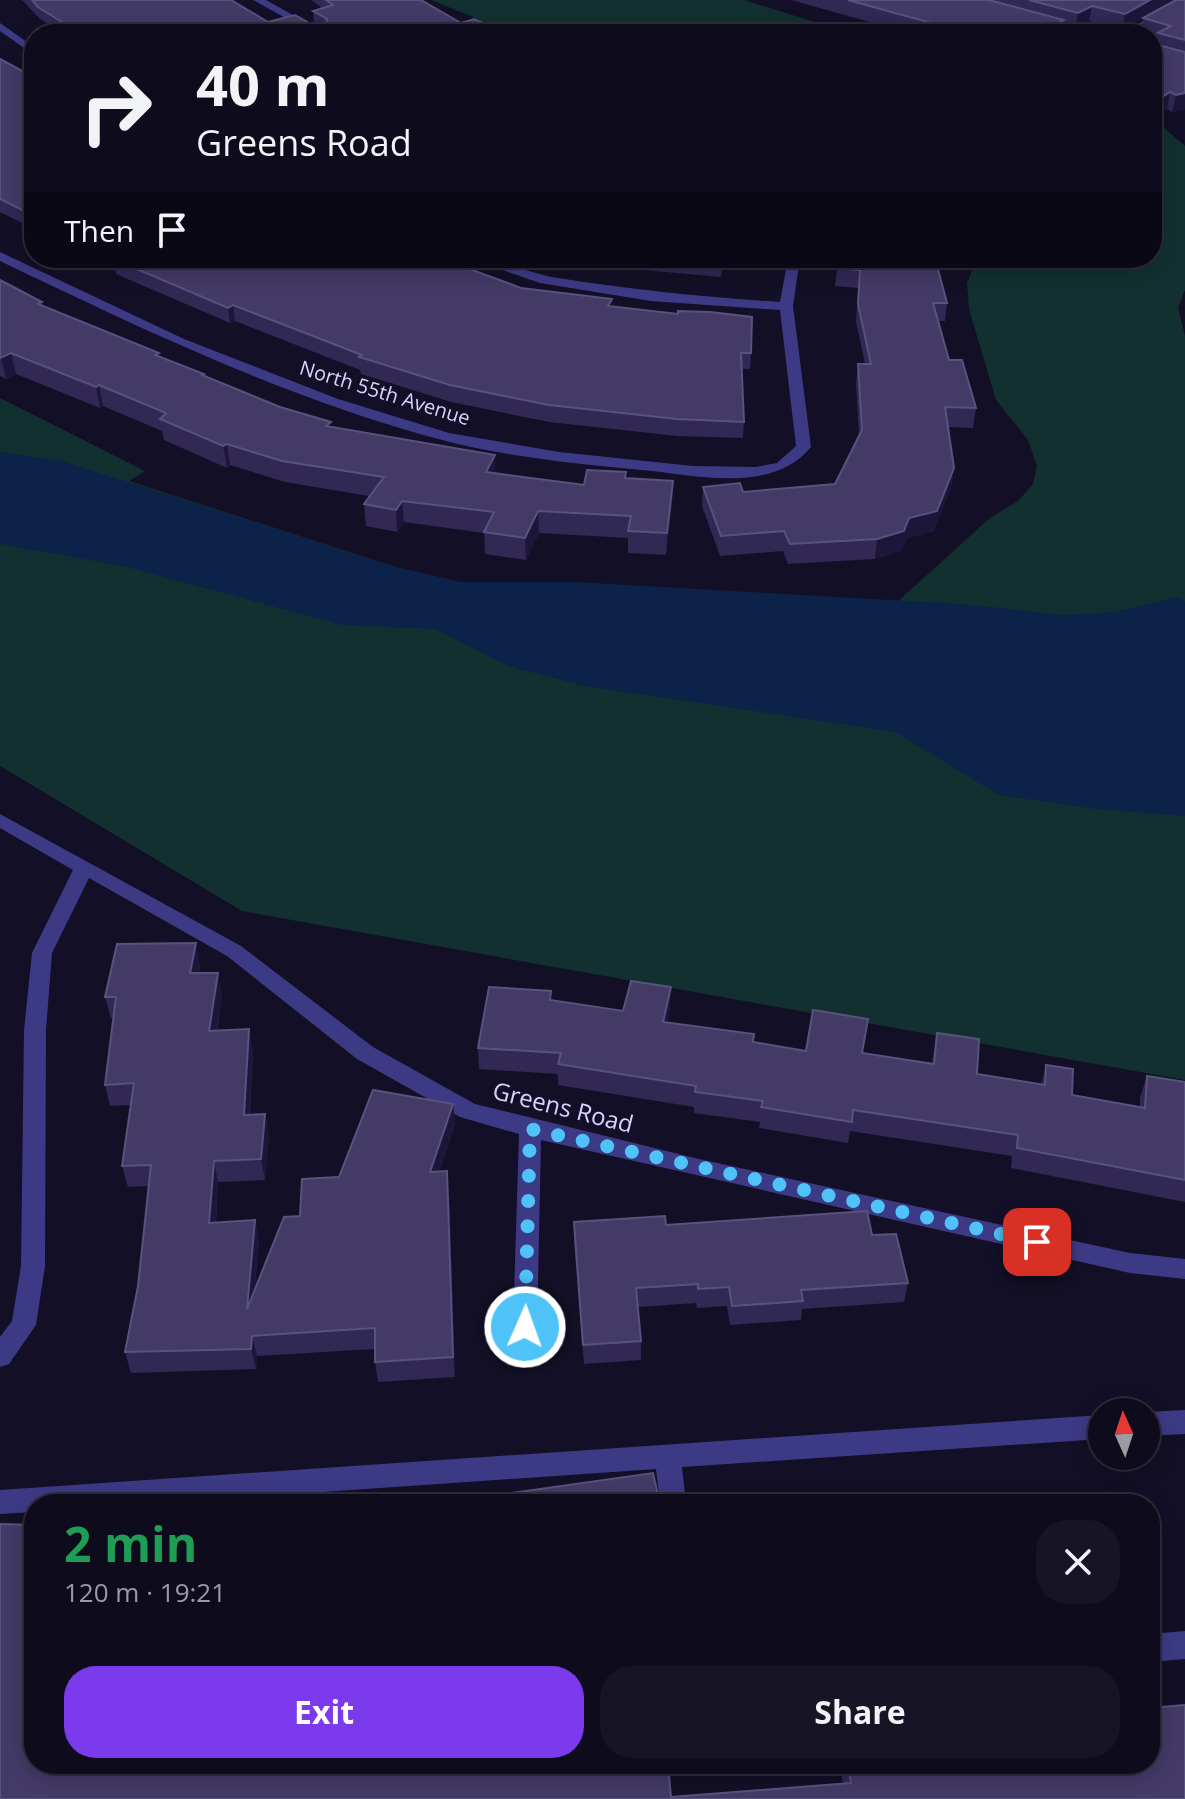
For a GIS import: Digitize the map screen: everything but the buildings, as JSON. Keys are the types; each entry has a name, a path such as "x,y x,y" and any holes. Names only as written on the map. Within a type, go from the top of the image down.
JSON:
{"street":[{"path":"258,0 303,24"},
{"path":"1144,24 1185,1"},
{"path":"1024,21 1036,24"},
{"path":"0,26 24,44"},
{"name":"North 55th Avenue","path":"0,256 24,268"},
{"name":"North 55th Avenue","path":"25,268 179,342 333,402 447,437 559,457 693,471 756,472 782,466 804,447 786,306"},
{"path":"505,268 540,279 651,297 786,306 792,268"},
{"name":"Greens Road","path":"0,820 234,951 365,1053 468,1111 530,1129 1130,1263 1185,1269"},
{"path":"0,1356 24,1325 33,1266 35,1030 42,953 84,868"},
{"path":"525,1327 530,1129"},
{"path":"1160,1423 1185,1422"},
{"path":"116,1494 1088,1428"},
{"path":"668,1456 672,1494"},
{"path":"0,1502 24,1500"},
{"path":"1160,1647 1185,1645"}],"green space":[{"path":"431,0 744,0 821,24 490,24"},
{"path":"1162,126 1185,146 1185,290 1178,307 1185,336 1185,1080 242,911 0,766 0,398 145,471 129,481 396,567 460,582 574,582 897,602 990,518 1018,501 1033,484 1037,466 1028,440 996,400 969,309 967,283 973,268 1162,268"}],"water":[{"path":"0,452 62,461 396,567 460,582 574,582 962,604 1063,615 1114,612 1177,597 1185,601 1185,816 1096,809 999,795 895,732 584,686 508,666 435,629 342,625 123,566 0,544"}],"route":[{"path":"525,1327 530,1129 1037,1242"}]}
